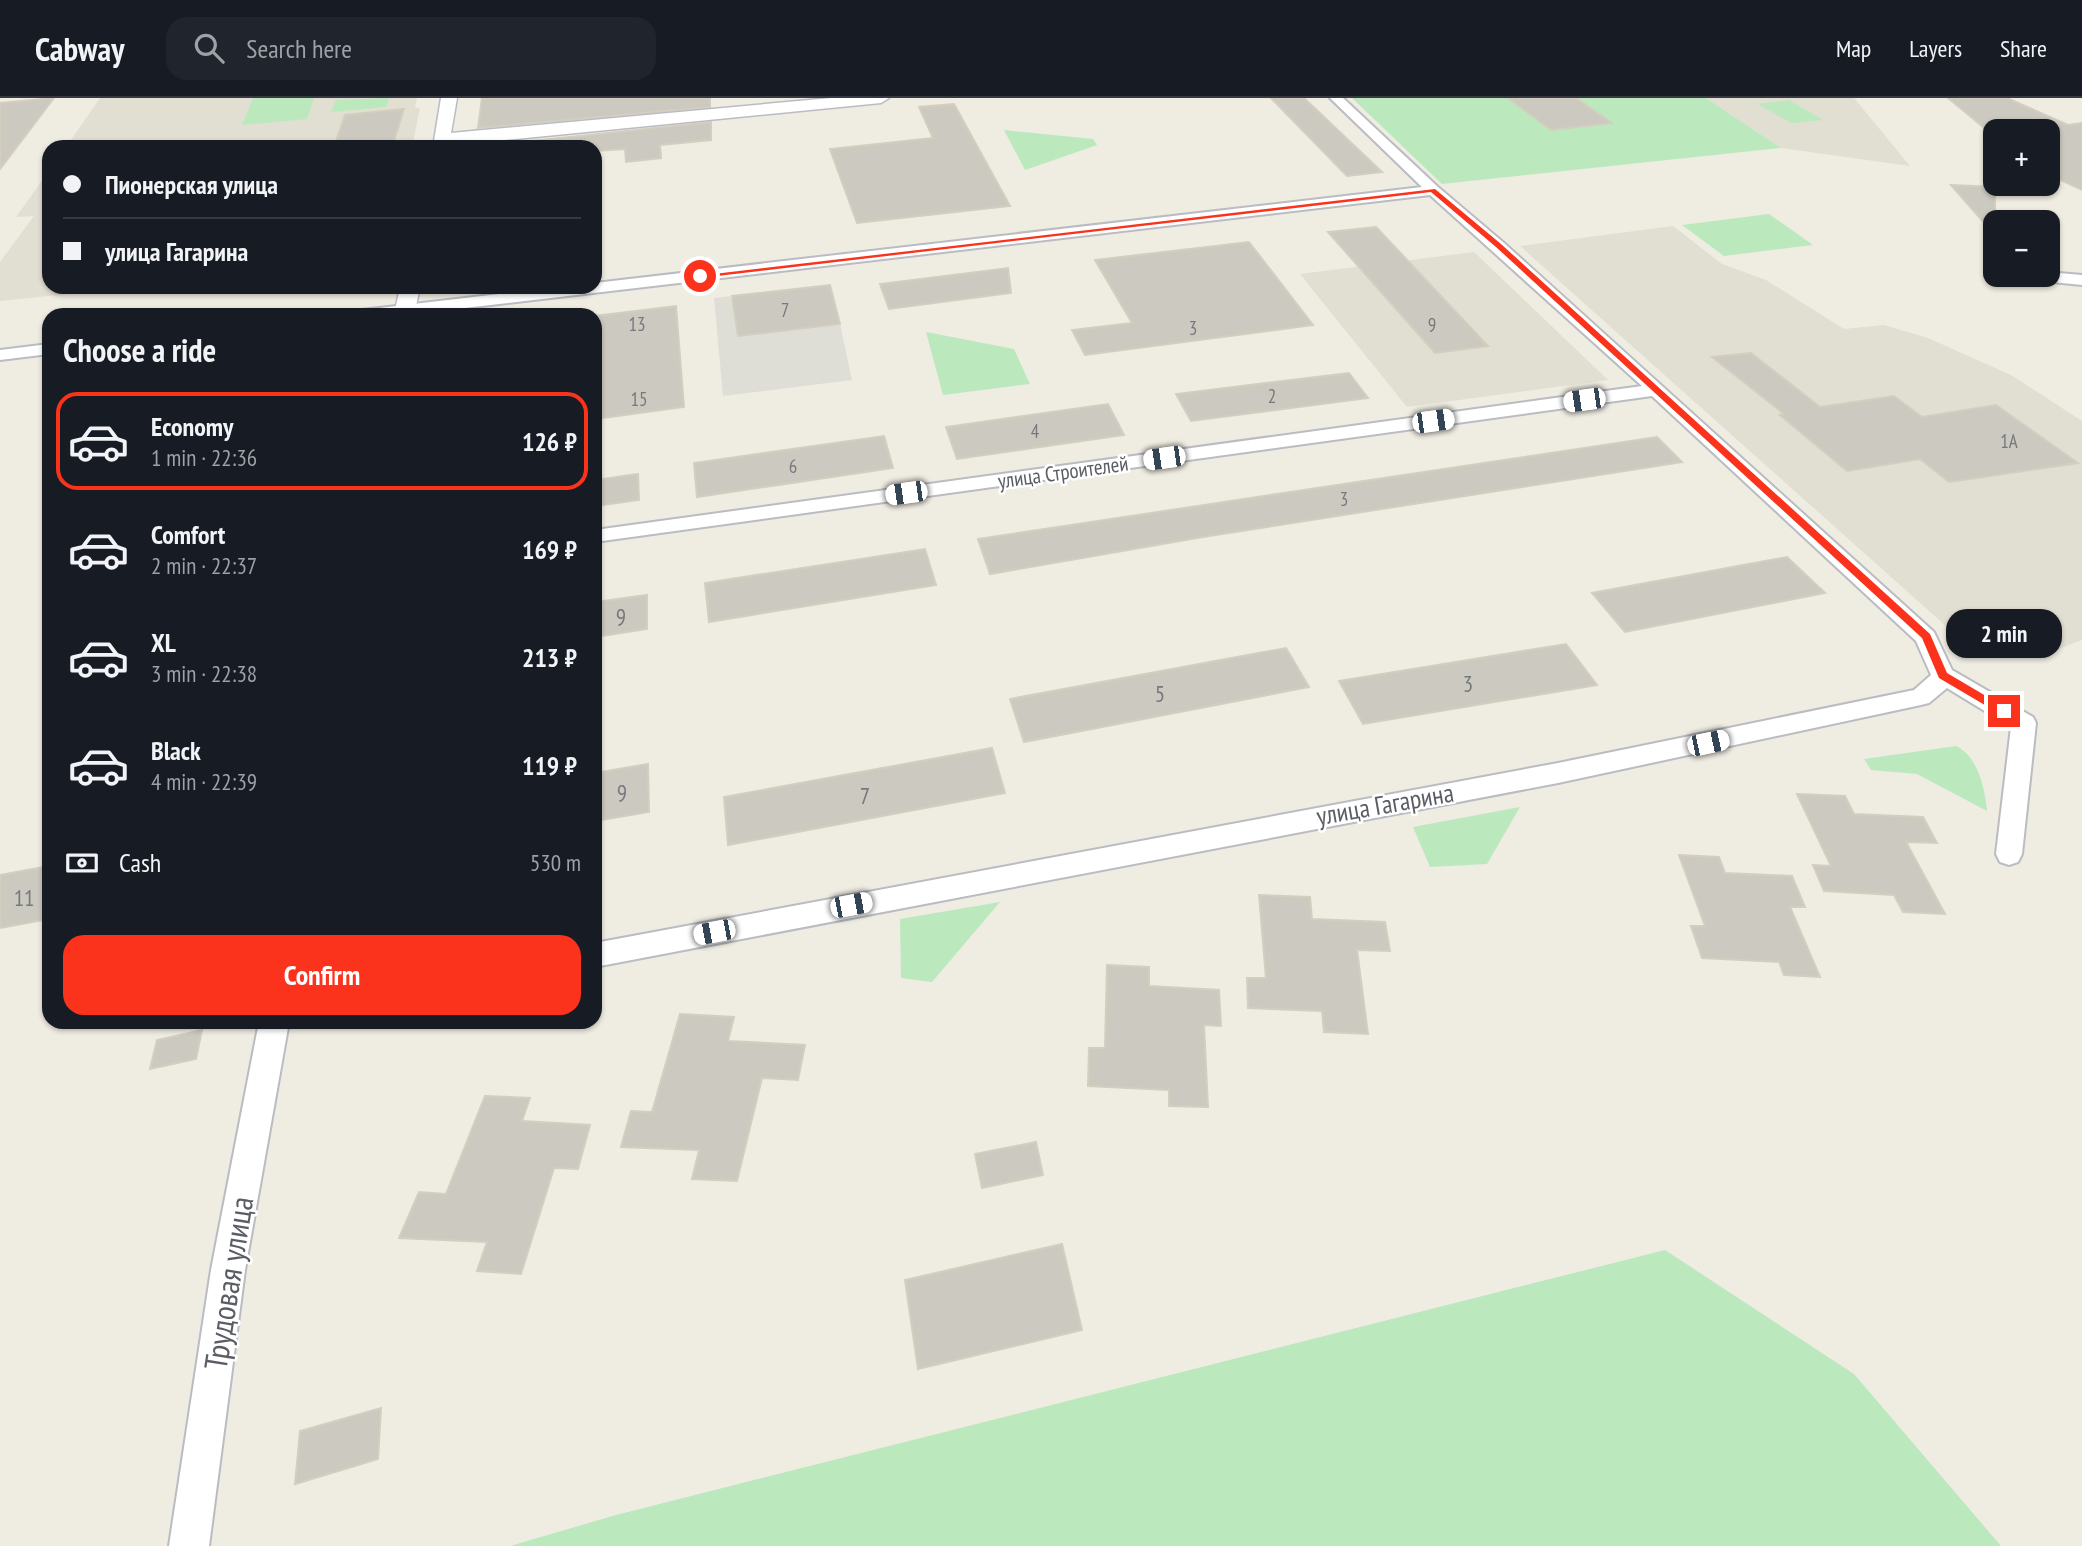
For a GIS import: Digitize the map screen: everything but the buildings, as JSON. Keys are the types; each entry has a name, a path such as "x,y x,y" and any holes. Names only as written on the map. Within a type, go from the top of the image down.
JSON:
{"street":[{"path":"442,140 449,98"},
{"path":"471,140 874,98"},
{"path":"1336,98 1433,190 1499,246 1926,637 1943,675 2024,723 2009,854"},
{"path":"602,289 1433,190"},
{"path":"2060,278 2082,280"},
{"path":"447,308 564,294"},
{"path":"0,355 42,350"},
{"name":"улица Строителей","path":"602,535 1656,390"},
{"name":"улица Гагарина","path":"602,954 1681,748 1921,697 1937,684 1943,675"},
{"name":"Трудовая улица","path":"189,1546 228,1270 273,1029"}],"shaded area":[{"path":"100,98 417,98 415,108 420,108 413,140 71,140"},
{"path":"1706,98 1854,98 1910,166 1781,148"},
{"path":"42,181 42,294 68,294 0,301 0,262 34,216 16,217"},
{"path":"1673,226 1722,264 1766,280 1844,329 1884,325 1928,338 2011,375 2082,421 2082,640 2056,650 1974,651 1520,246"},
{"path":"1474,252 1608,380 1407,407 1300,274"},
{"path":"732,296 738,336 840,324 852,380 723,396 714,298"}],"green space":[{"path":"253,98 314,98 307,119 242,125"},
{"path":"389,98 386,107 331,112 336,100"},
{"path":"1352,98 1706,98 1781,148 1442,184"},
{"path":"1789,100 1823,120 1791,123 1758,104"},
{"path":"1004,130 1093,139 1097,145 1025,170"},
{"path":"1769,214 1813,245 1724,256 1682,225"},
{"path":"926,332 1014,349 1030,384 943,395"},
{"path":"1956,746 1970,757 1975,765 1982,783 1987,811 1917,774 1871,770 1864,759"},
{"path":"1520,807 1487,864 1430,867 1413,827"},
{"path":"1000,902 932,982 901,978 900,919"},
{"path":"1665,1250 1854,1374 2001,1546 510,1546 616,1515"}],"route":[{"path":"700,276 1433,190 1499,246 1926,637 1943,675 2004,711"}]}
